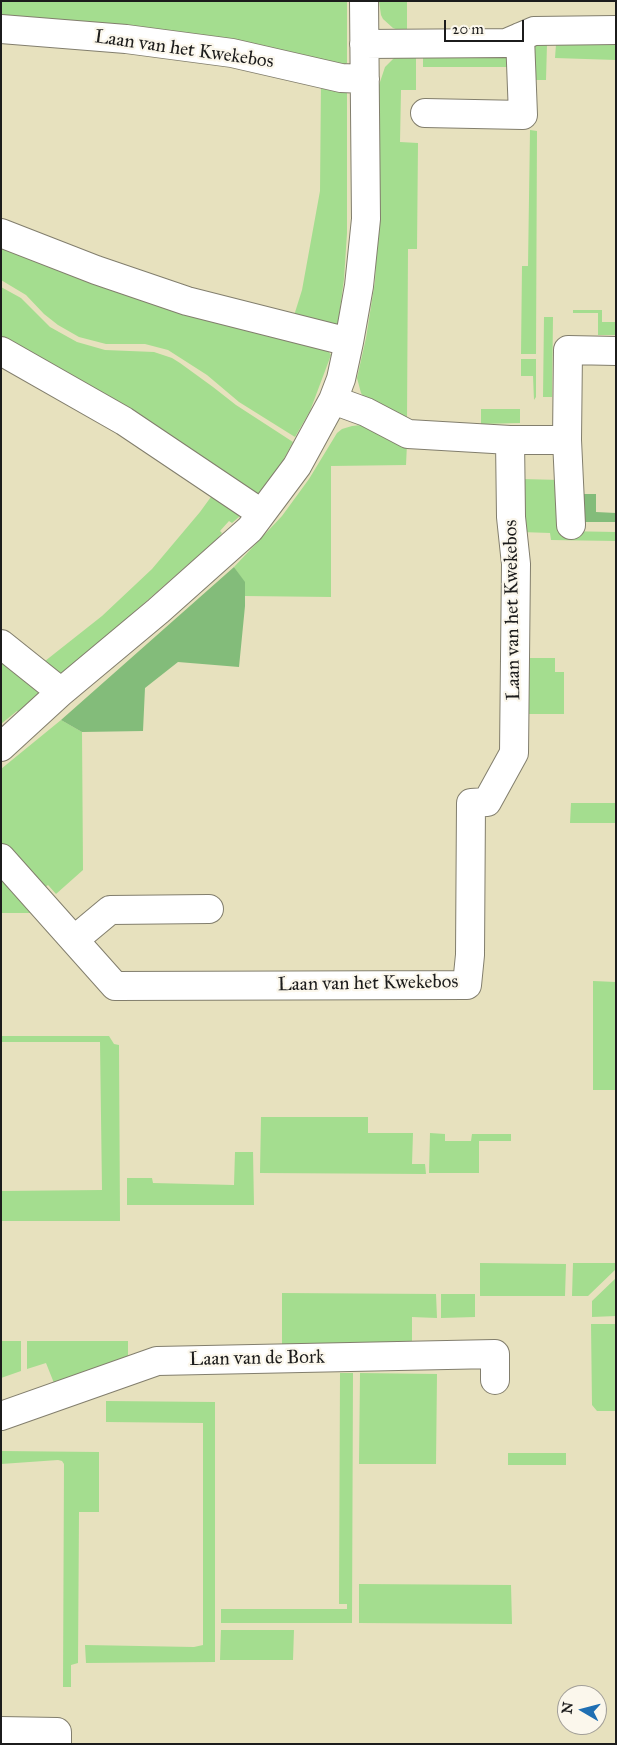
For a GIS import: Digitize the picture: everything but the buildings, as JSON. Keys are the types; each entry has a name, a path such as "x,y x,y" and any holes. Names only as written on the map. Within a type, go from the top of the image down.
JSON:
{"street":[{"path":"1,747 61,692 158,612 250,529 297,466 333,400 341,379 349,342 359,286 366,219 364,1"},
{"name":"Laan van het Kwekebos","path":"1,29 126,39 232,53 341,78 365,79"},
{"path":"364,44 506,43 534,31 616,30"},
{"path":"424,113 523,115 520,37"},
{"path":"1,233 96,270 179,299 349,342"},
{"path":"571,525 567,440 568,350 616,351"},
{"path":"1,351 124,421 261,514"},
{"path":"333,400 366,412 408,434 510,440 567,440"},
{"name":"Laan van het Kwekebos","path":"1,858 115,986 467,985 470,955 471,803 487,802 514,753 516,564 512,517 510,440"},
{"path":"1,644 61,692"},
{"path":"74,940 110,910 209,909"},
{"name":"Laan van de Bork","path":"1,1416 156,1361 495,1354 495,1380"},
{"path":"1,1731 57,1732 58,1744"}],"green space":[{"path":"1,1 347,1 347,63 341,68 1,25"},
{"path":"379,1 407,1 407,33 393,28 383,19"},
{"path":"527,43 547,44 546,80 527,80"},
{"path":"556,44 616,44 616,60 555,58"},
{"path":"416,55 416,90 401,90 400,142 418,143 417,249 408,249 407,421 367,402 361,393 357,378 366,338 375,281 378,88 385,67 395,57"},
{"path":"423,55 511,55 512,91 507,91 507,67 423,67"},
{"path":"321,80 347,90 347,233 344,279 338,324 327,330 292,322 302,290 320,191"},
{"path":"530,130 537,131 536,354 521,354 522,266 528,266"},
{"path":"1,242 323,344 331,355 310,411 295,437 239,402 207,375 168,350 145,344 106,344 79,337 58,325 44,314 26,295 1,280"},
{"path":"1,287 21,298 50,327 77,342 105,350 154,352 180,363 236,405 293,442 280,466 257,495 1,343"},
{"path":"573,310 602,310 602,322 616,322 616,335 598,335 598,313 573,313"},
{"path":"544,317 553,317 552,397 543,397"},
{"path":"521,359 536,359 536,397 534,400 533,376 521,376"},
{"path":"481,409 520,409 520,423 481,424"},
{"path":"361,425 407,444 406,465 331,466 331,597 245,596 244,582 234,567 282,516 309,479 337,433 342,429"},
{"path":"521,479 561,480 561,531 616,532 616,541 551,540 550,533 521,532"},
{"path":"216,490 238,510 239,517 232,523 229,521 220,531 222,533 218,538 64,674 54,674 40,665 102,616 152,569"},
{"path":"583,494 596,494 596,512 616,513 616,522 583,522"},
{"path":"234,567 245,582 245,606 239,667 178,662 145,688 143,731 82,732 61,720"},
{"path":"1,652 42,691 19,713 17,711 1,724"},
{"path":"527,658 555,658 555,672 564,672 564,714 527,714"},
{"path":"61,720 82,732 83,870 56,894 48,885 40,891 1,843 1,769"},
{"path":"571,803 616,803 616,823 570,823"},
{"path":"1,876 33,913 1,913"},
{"path":"593,981 616,982 616,1090 593,1090"},
{"path":"1,1036 109,1036 114,1044 119,1045 120,1221 1,1221 1,1191 102,1190 100,1042 1,1042"},
{"path":"261,1117 368,1117 368,1133 413,1133 412,1164 425,1164 426,1174 260,1173"},
{"path":"430,1133 445,1134 445,1141 471,1141 472,1134 511,1134 511,1141 479,1141 479,1173 429,1173"},
{"path":"235,1152 253,1152 254,1205 127,1205 127,1178 152,1178 153,1183 234,1185"},
{"path":"480,1263 566,1264 565,1296 480,1296"},
{"path":"573,1263 616,1263 616,1269 588,1296 572,1296"},
{"path":"616,1278 616,1316 592,1317 592,1301"},
{"path":"282,1293 436,1294 437,1318 412,1317 412,1343 282,1345"},
{"path":"441,1294 475,1294 475,1317 441,1318"},
{"path":"591,1324 616,1324 616,1411 597,1411 592,1405"},
{"path":"1,1341 21,1341 21,1371 1,1378"},
{"path":"27,1341 128,1341 128,1363 56,1388 46,1363 27,1369"},
{"path":"340,1373 353,1373 352,1623 221,1623 221,1609 347,1609 347,1604 339,1604"},
{"path":"360,1373 437,1374 436,1464 359,1464"},
{"path":"106,1401 215,1402 215,1662 86,1663 85,1645 194,1647 203,1645 203,1423 106,1422"},
{"path":"1,1451 99,1452 99,1512 79,1512 78,1663 71,1665 71,1687 63,1687 64,1464 58,1460 1,1464"},
{"path":"508,1453 566,1453 566,1465 508,1465"},
{"path":"359,1584 511,1585 512,1624 359,1623"},
{"path":"221,1630 294,1630 293,1660 220,1660"}]}
